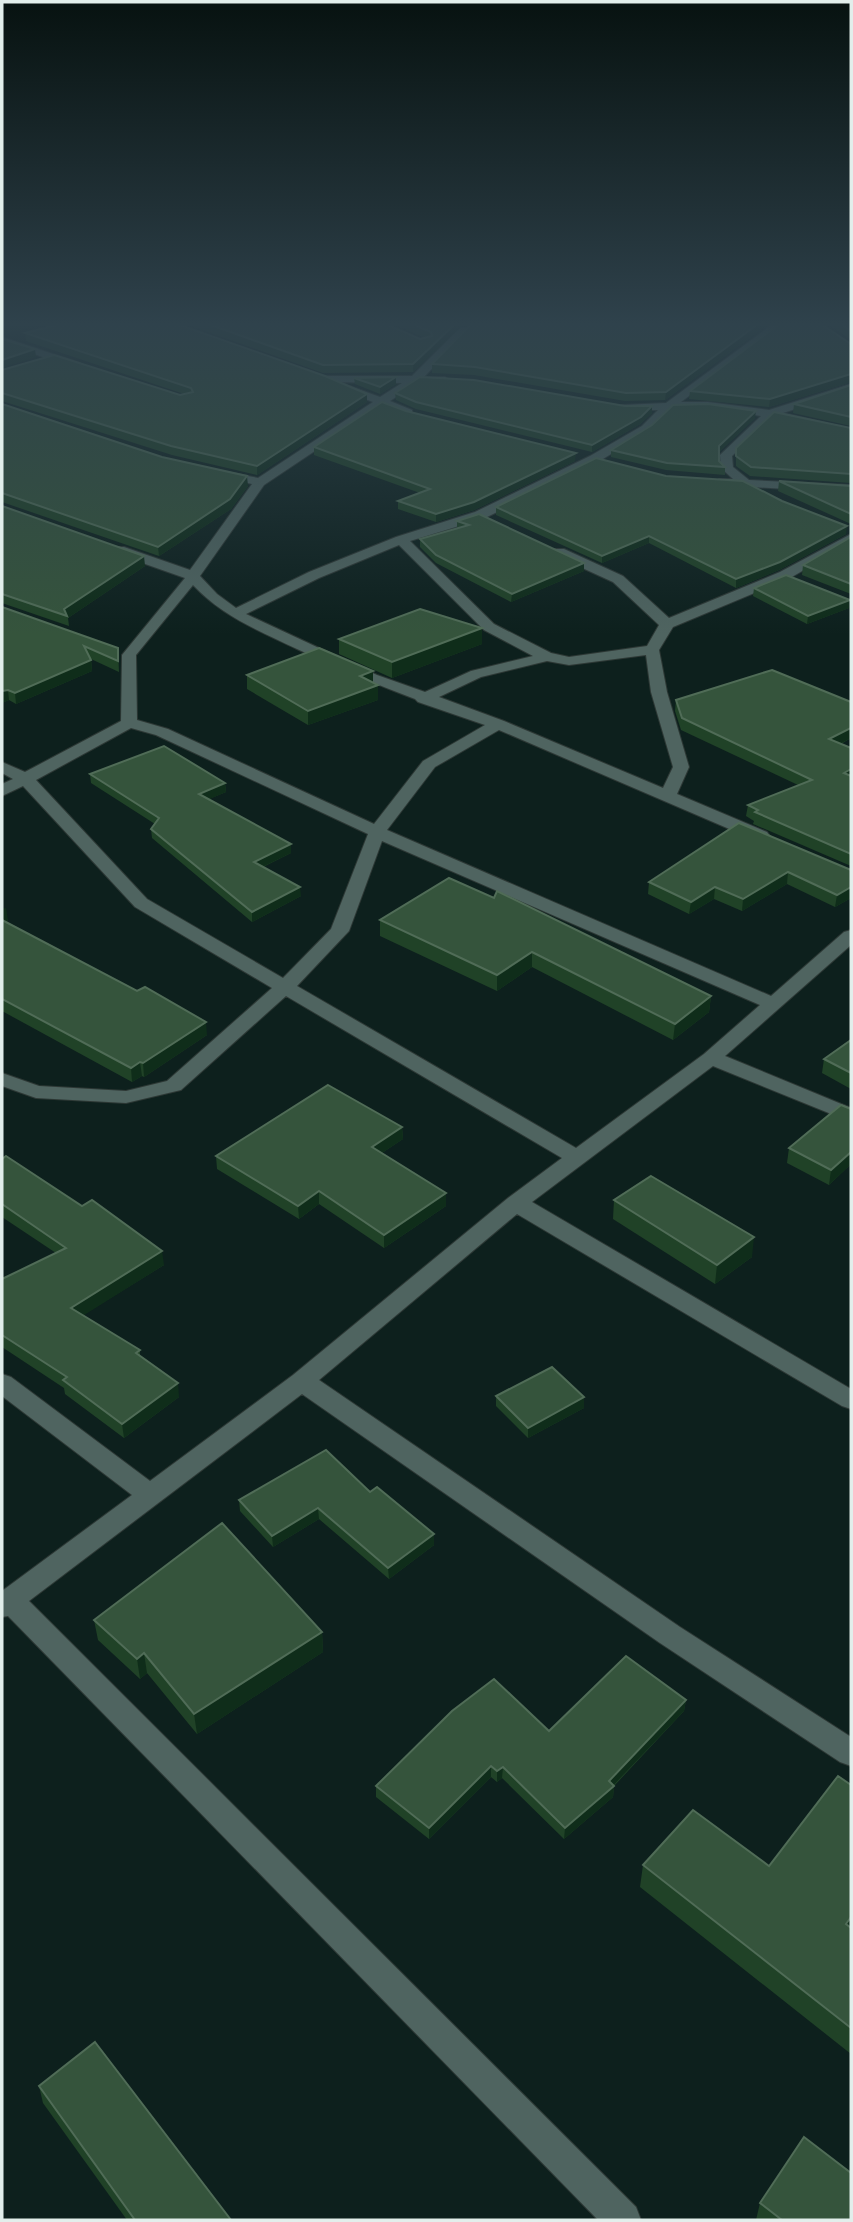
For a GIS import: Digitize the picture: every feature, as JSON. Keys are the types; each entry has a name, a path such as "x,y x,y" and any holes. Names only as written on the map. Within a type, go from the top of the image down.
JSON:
{"street":[{"path":"129,723 123,653 193,576 260,482 342,428"},
{"path":"235,614 314,575 401,540 487,518 600,461 646,428"},
{"path":"755,428 726,455 727,468 746,484 768,496"},
{"path":"832,428 851,432"},
{"path":"568,453 600,461"},
{"path":"207,470 260,482"},
{"path":"706,481 851,489"},
{"path":"668,796 681,767 659,692 652,650 667,624 785,575 851,538"},
{"path":"401,540 489,627 547,657 569,661 652,650"},
{"path":"104,544 193,576 212,597 235,614 423,699 498,724 778,843"},
{"path":"543,544 618,579 667,624"},
{"path":"785,575 807,584"},
{"path":"423,699 477,674 547,657"},
{"path":"2,791 129,723 162,732 377,832 774,1004"},
{"path":"2,1079 36,1092 125,1097 174,1086 286,986 340,931 377,832 429,764 498,724"},
{"path":"2,767 25,778 141,903 576,1157"},
{"path":"623,2220 6,1603 302,1381 516,1203 711,1058 850,939"},
{"path":"711,1058 851,1116"},
{"path":"516,1203 851,1400"},
{"path":"302,1381 670,1635 851,1753"},
{"path":"2,1383 151,1494"}],"building":[{"path":"2,428 74,428 162,457 247,476 230,499 158,547 2,493"},
{"path":"113,428 316,428 257,466 171,446"},
{"path":"343,428 474,428 576,453 474,502 436,514 398,501 430,489 314,447"},
{"path":"521,428 622,428 592,445"},
{"path":"648,428 738,428 719,446 719,461 725,467 667,463 611,450"},
{"path":"757,428 851,428 851,474 751,467 736,456 736,448"},
{"path":"596,458 666,476 743,481 782,501 847,526 780,562 736,579 649,536 602,556 496,507"},
{"path":"779,481 851,486 851,514"},
{"path":"2,506 144,556 64,609 67,616 2,594"},
{"path":"479,514 584,563 512,594 436,555 420,539 469,525 457,521"},
{"path":"851,537 851,584 803,565"},
{"path":"786,575 850,600 808,616 754,588"},
{"path":"2,607 118,648 118,661 84,646 91,660 15,693 2,691"},
{"path":"420,609 482,628 392,662 339,639"},
{"path":"319,648 373,671 360,676 378,685 308,711 247,675"},
{"path":"772,670 851,702 851,728 829,739 851,748 851,769 844,773 851,776 851,854 755,812 758,810 748,805 812,780 682,718 676,700"},
{"path":"164,746 225,783 199,794 291,844 254,862 300,887 252,912 151,829 159,818 90,774"},
{"path":"739,823 851,870 851,887 837,895 788,872 743,899 715,887 691,902 649,882"},
{"path":"449,878 494,898 497,891 711,996 675,1024 532,952 497,975 380,920"},
{"path":"2,920 137,991 145,987 206,1022 131,1068 2,999"},
{"path":"851,1040 851,1073 824,1059"},
{"path":"328,1085 402,1127 372,1147 446,1193 384,1235 319,1191 298,1206 216,1156"},
{"path":"841,1105 851,1109 851,1152 831,1170 789,1148"},
{"path":"6,1156 82,1206 92,1200 162,1251 71,1308 140,1350 136,1353 178,1383 122,1424 63,1380 67,1377 2,1335 2,1279 66,1248 2,1204 2,1159"},
{"path":"651,1176 754,1237 717,1265 614,1200"},
{"path":"552,1367 584,1397 528,1428 496,1396"},
{"path":"326,1450 370,1492 377,1487 434,1534 388,1568 318,1508 272,1536 239,1500"},
{"path":"222,1523 322,1632 194,1714 144,1653 137,1659 94,1620"},
{"path":"626,1656 686,1700 609,1781 614,1786 565,1828 503,1767 497,1771 491,1766 429,1828 376,1786 452,1711 494,1679 549,1731"},
{"path":"838,1776 851,1785 851,1917 846,1924 851,1928 851,2028 643,1865 693,1810 769,1866"},
{"path":"95,2042 231,2220 135,2220 39,2086"},
{"path":"804,2137 851,2173 851,2220 782,2220 760,2203"}]}
